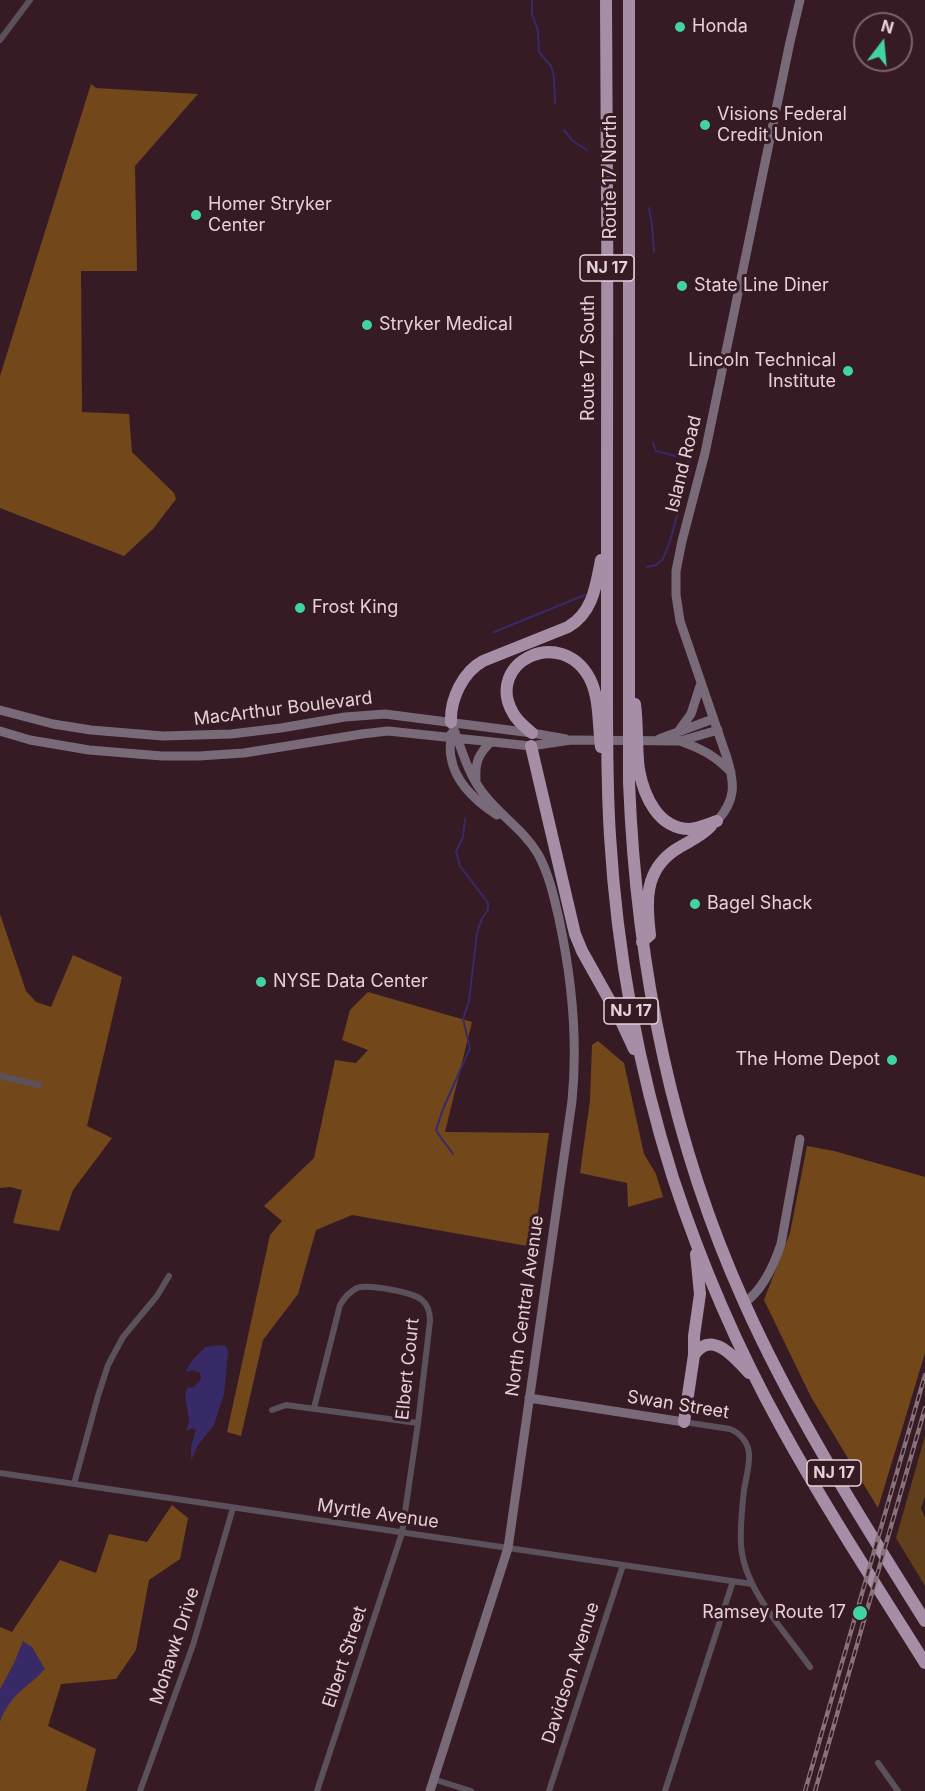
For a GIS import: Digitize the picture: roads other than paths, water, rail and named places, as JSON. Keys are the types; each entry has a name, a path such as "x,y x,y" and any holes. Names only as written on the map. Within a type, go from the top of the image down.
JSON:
{"highway":[{"name":"Route 17 South","path":"606,0 606,535"},
{"name":"Route 17 North","path":"629,0 629,652"},
{"path":"451,722 458,690 475,666 568,627 581,618 590,605 594,593 606,535"},
{"name":"NJ 17","path":"606,535 608,780 616,915 626,982 643,1067 665,1152 693,1235 723,1308 779,1424 925,1663"},
{"path":"532,733 518,720 509,705 507,688 510,676 516,666 531,655 549,652 568,656 584,670 593,688 608,780"},
{"path":"629,652 638,722 640,771 644,790 652,806 665,821 681,828 697,828 717,821"},
{"name":"NJ 17","path":"629,652 629,782 642,942 657,1027 680,1121 712,1222 744,1303 799,1413 925,1621"},
{"path":"531,746 575,934 643,1067"},
{"path":"642,942 650,935 648,893 658,866 672,851 705,832 717,821"},
{"path":"684,1422 694,1355 693,1336 699,1294 699,1272 693,1235"},
{"path":"694,1355 703,1345 717,1345 737,1359 760,1386"}],"main road":[{"name":"Island Road","path":"717,821 726,810 732,796 734,788 732,773 678,613 675,582 677,561 707,443 800,0"},
{"path":"700,683 691,714 678,737 705,750 732,773"},
{"name":"MacArthur Boulevard","path":"0,710 53,724 163,736 231,734 372,714 396,714 576,740 654,741 718,730"},
{"name":"MacArthur Boulevard","path":"678,737 713,719"},
{"name":"North Central Avenue","path":"430,1791 508,1548 572,1101 575,1041 562,931 543,864 529,841 487,799 476,783 454,739 451,722"},
{"name":"MacArthur Boulevard","path":"0,731 30,740 89,750 162,756 233,754 379,732 531,746 576,740"},
{"name":"North Central Avenue","path":"454,739 450,756 465,787 481,803 514,827"},
{"path":"476,783 477,759 491,742"},
{"path":"744,1303 764,1282 777,1258 800,1139"},
{"name":"Swan Street","path":"529,1398 684,1422"}],"street":[{"path":"0,40 30,0"},
{"path":"0,1076 39,1085"},
{"path":"74,1484 108,1365 123,1338 157,1296 169,1276"},
{"name":"Elbert Court","path":"314,1408 340,1305 349,1293 366,1286 414,1294 420,1298 429,1309 430,1321 402,1533"},
{"path":"272,1410 286,1406 314,1408 418,1423"},
{"name":"Swan Street","path":"684,1422 730,1429 737,1432 747,1446 748,1462 743,1499 741,1544 744,1565 765,1605 810,1667"},
{"name":"Myrtle Avenue","path":"0,1473 752,1584"},
{"name":"Mohawk Drive","path":"140,1791 193,1645 233,1508"},
{"name":"Elbert Street","path":"317,1791 402,1533"},
{"name":"Davidson Avenue","path":"549,1791 623,1565"},
{"path":"665,1791 733,1581"},
{"path":"878,1762 898,1791"},
{"path":"433,1779 471,1791"}],"waterway":[{"path":"532,0 532,14 538,31 539,52 551,66 554,76 555,103"},
{"path":"564,130 573,141 587,150"},
{"path":"649,208 654,252"},
{"path":"647,567 656,565 663,559 691,467 687,459 656,451 653,443"},
{"path":"494,632 585,595"},
{"path":"453,1154 436,1130 470,1048 463,1019 469,1001 477,933 482,918 488,910 488,903 460,866 456,851 463,837 465,819"}],"railway":[{"path":"805,1791 925,1375"},
{"path":"815,1791 925,1408"}],"place":[{"name":"Honda","path":"680,27"},
{"name":"Visions Federal Credit Union","path":"705,125"},
{"name":"Homer Stryker Center","path":"196,215"},
{"name":"State Line Diner","path":"682,286"},
{"name":"Stryker Medical","path":"367,325"},
{"name":"Lincoln Technical Institute","path":"848,371"},
{"name":"Frost King","path":"300,608"},
{"name":"Bagel Shack","path":"695,904"},
{"name":"NYSE Data Center","path":"261,982"},
{"name":"The Home Depot","path":"892,1060"},
{"name":"Ramsey Route 17","path":"860,1613"}]}
